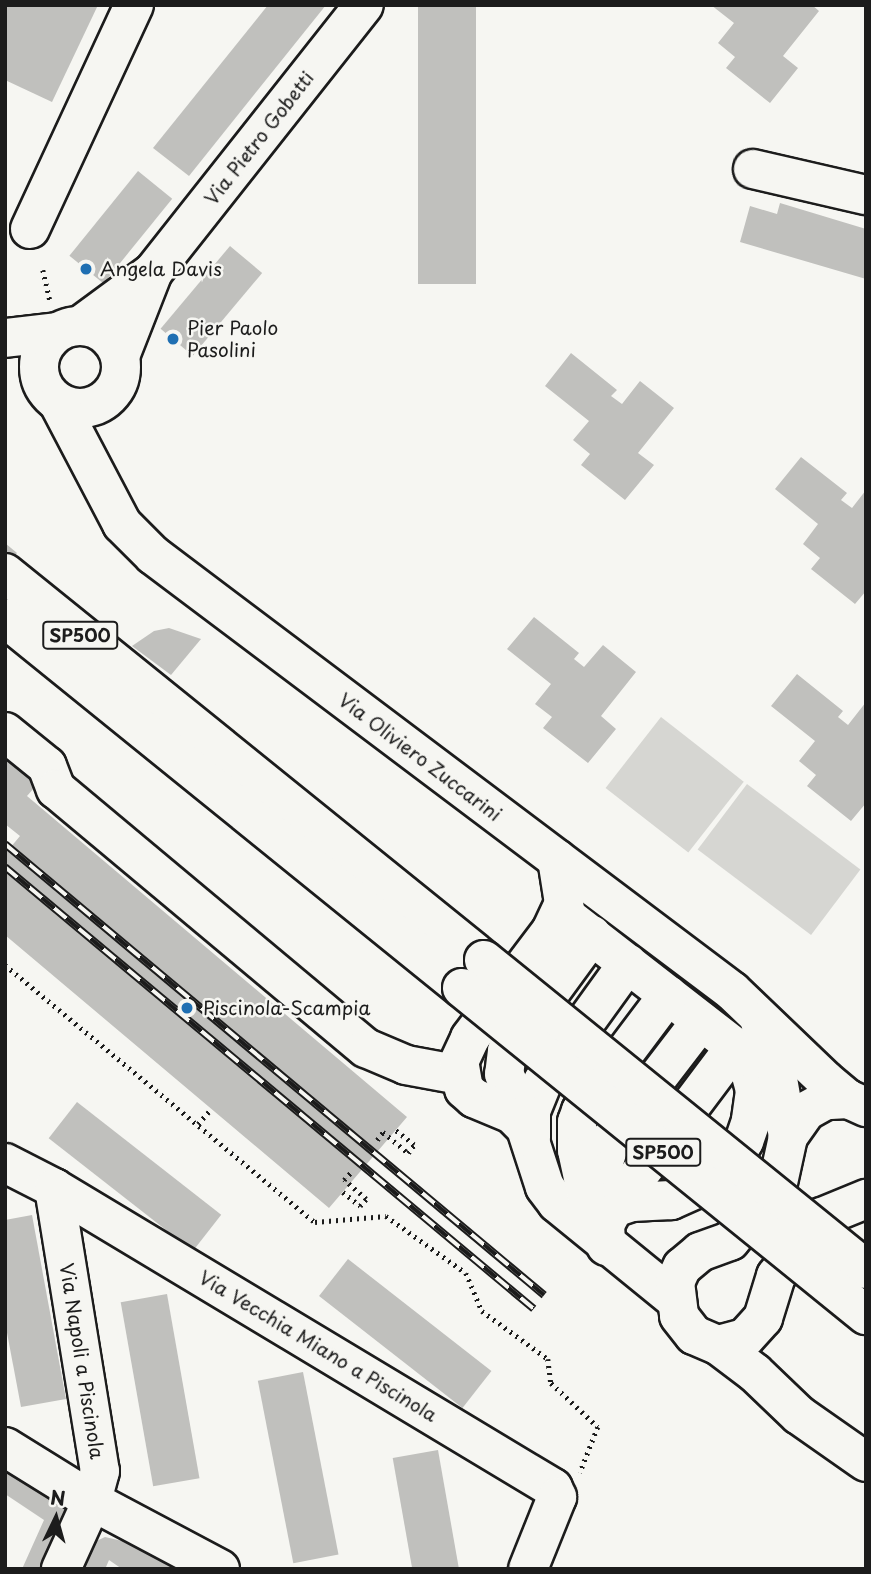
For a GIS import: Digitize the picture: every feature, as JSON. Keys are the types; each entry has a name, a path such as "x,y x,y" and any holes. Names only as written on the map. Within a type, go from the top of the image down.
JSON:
{"main road":[{"path":"30,229 134,5"},
{"name":"Via Pietro Gobetti","path":"118,373 153,272 364,5"},
{"path":"752,169 866,195"},
{"name":"Via Pietro Gobetti","path":"63,321 153,272"},
{"path":"5,338 63,321 106,334 118,373 100,481"},
{"name":"Via Oliviero Zuccarini","path":"63,321 41,352 38,365 52,396 122,524 153,555 732,991 857,1103"},
{"name":"Via Oliviero Zuccarini","path":"5,364 52,396 83,408 96,405 118,373"},
{"name":"SP500","path":"5,573 144,709 473,974 866,1269"},
{"name":"SP500","path":"5,618 144,709"},
{"path":"5,732 47,766 56,789 366,1048 405,1065 460,1075"},
{"path":"557,859 562,907 566,916 674,1000 755,1091 751,1122 734,1158 720,1174 684,1196 606,1215 551,1195 523,1123 498,1107 474,1098 464,1089 459,1062 470,1038 551,931 562,907"},
{"name":"SP500","path":"473,974 866,1315"},
{"path":"523,1123 543,1081 674,1000"},
{"path":"606,1215 600,1179 612,1137 674,1000"},
{"path":"674,1000 563,1097 558,1107 562,1149 606,1215 676,1300 679,1316 694,1335 718,1345 747,1366 799,1415 866,1462"},
{"name":"Via Oliviero Zuccarini","path":"676,1300 676,1282 682,1266 700,1252 730,1241 778,1183 788,1137 777,1073 759,1017"},
{"name":"Via Oliviero Zuccarini","path":"788,1137 806,1111 826,1100 857,1103"},
{"name":"Via Vecchia Miano a Piscinola","path":"5,1163 54,1188 557,1492"},
{"name":"Via Napoli a Piscinola","path":"54,1188 100,1471 92,1502 61,1569"},
{"path":"718,1345 745,1338 763,1318 776,1276 822,1217 866,1199"},
{"path":"5,1447 92,1502 220,1569"},
{"path":"528,1569 557,1492"}],"path":[{"path":"43,270 63,321"},
{"path":"5,965 315,1222 386,1216 466,1273 482,1311 548,1359 551,1383 598,1427 575,1486 557,1492"},
{"path":"198,1125 211,1109"},
{"path":"377,1140 383,1132 408,1153 414,1145 395,1130"},
{"path":"342,1192 360,1206 366,1199 344,1180 352,1171"}],"shaded area":[{"path":"661,717 744,782 688,853 606,788"},
{"path":"747,784 860,869 811,935 698,849"}],"building":[{"path":"5,5 98,5 52,102 5,80"},
{"path":"268,5 326,5 189,176 153,148"},
{"path":"418,5 476,5 476,284 418,284"},
{"path":"711,5 812,5 819,11 783,56 798,68 770,103 726,68 735,57 718,43 734,23"},
{"path":"138,171 172,199 104,283 69,256"},
{"path":"780,203 866,229 866,279 740,242 750,206 777,214"},
{"path":"230,246 262,273 193,356 161,329"},
{"path":"571,353 617,390 611,396 622,404 640,381 674,408 638,453 654,465 625,500 581,465 590,454 573,440 589,421 545,386"},
{"path":"801,457 847,493 841,500 852,508 866,490 866,591 855,604 811,569 820,558 803,544 818,524 775,489"},
{"path":"5,543 17,553 5,567"},
{"path":"534,617 579,653 574,659 584,667 603,645 636,672 601,716 616,729 588,763 543,728 552,717 535,704 551,684 507,649"},
{"path":"169,628 201,639 171,675 132,646 154,631"},
{"path":"797,674 843,711 838,717 848,725 866,702 866,803 851,821 807,786 816,775 799,761 815,741 771,706"},
{"path":"5,748 42,779 27,796 407,1117 329,1208 5,935 5,854 20,836 5,824"},
{"path":"77,1102 221,1215 193,1251 49,1138"},
{"path":"32,1215 66,1399 21,1407 5,1322 5,1220"},
{"path":"348,1259 491,1371 462,1408 319,1296"},
{"path":"167,1294 199,1478 153,1486 121,1302"},
{"path":"303,1372 338,1555 293,1563 258,1381"},
{"path":"438,1450 459,1569 412,1569 393,1458"},
{"path":"5,1466 71,1507 44,1569 22,1569 44,1520 5,1494"},
{"path":"105,1537 135,1544 184,1569 122,1569 109,1560 106,1567 100,1569 71,1569 90,1544"}],"railway":[{"path":"5,844 544,1295"},
{"path":"5,867 534,1309"}],"place":[{"name":"Angela Davis","path":"86,269"},
{"name":"Pier Paolo Pasolini","path":"173,339"},
{"name":"Piscinola-Scampia","path":"187,1008"}]}
